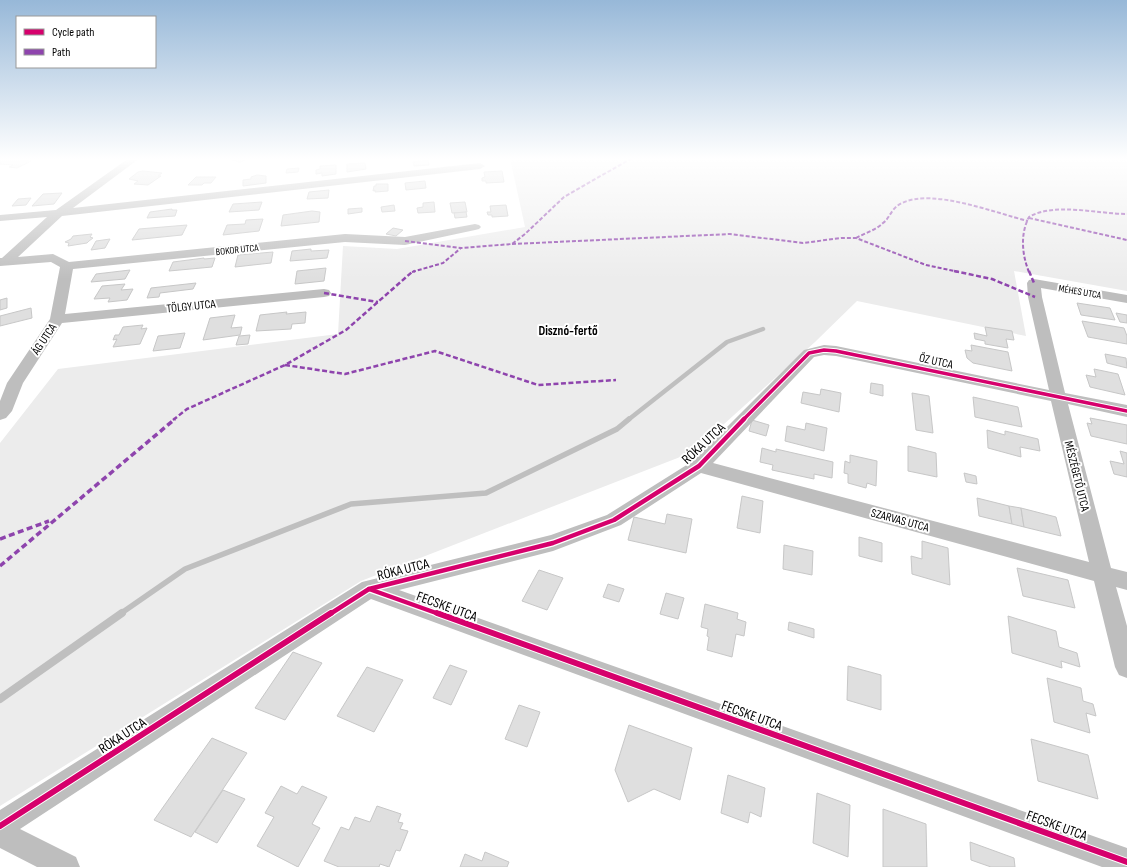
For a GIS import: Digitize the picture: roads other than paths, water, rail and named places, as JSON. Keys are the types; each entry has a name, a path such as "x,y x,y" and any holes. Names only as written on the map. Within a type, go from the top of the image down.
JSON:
{"street":[{"path":"4,261 59,213 79,198"},
{"path":"0,218 189,198"},
{"name":"BOKOR UTCA","path":"4,261 53,258 67,266 345,238 405,241 475,227"},
{"name":"ÁG UTCA","path":"0,414 6,407 7,385 57,319 67,266"},
{"name":"MÉHES UTCA","path":"1034,283 1127,299"},
{"name":"MÉSZÉGETŐ UTCA","path":"1034,283 1035,297 1058,396 1102,574 1127,667"},
{"name":"TÖLGY UTCA","path":"57,319 324,293"},
{"name":"ŐZ UTCA","path":"810,353 824,350 836,351 1127,411"},
{"name":"RÓKA UTCA","path":"0,826 369,589 553,543 614,520 699,466 810,353"},
{"name":"SZARVAS UTCA","path":"699,466 1127,581"},
{"name":"FECSKE UTCA","path":"369,589 1127,862"},
{"path":"0,833 66,867"}],"waterway":[{"path":"628,420 727,342 763,329"},
{"path":"120,614 185,569 351,504 486,493 617,429 629,419"},
{"path":"0,699 122,613"}],"district":[{"name":"Disznó-fertő","path":"568,330"}]}
